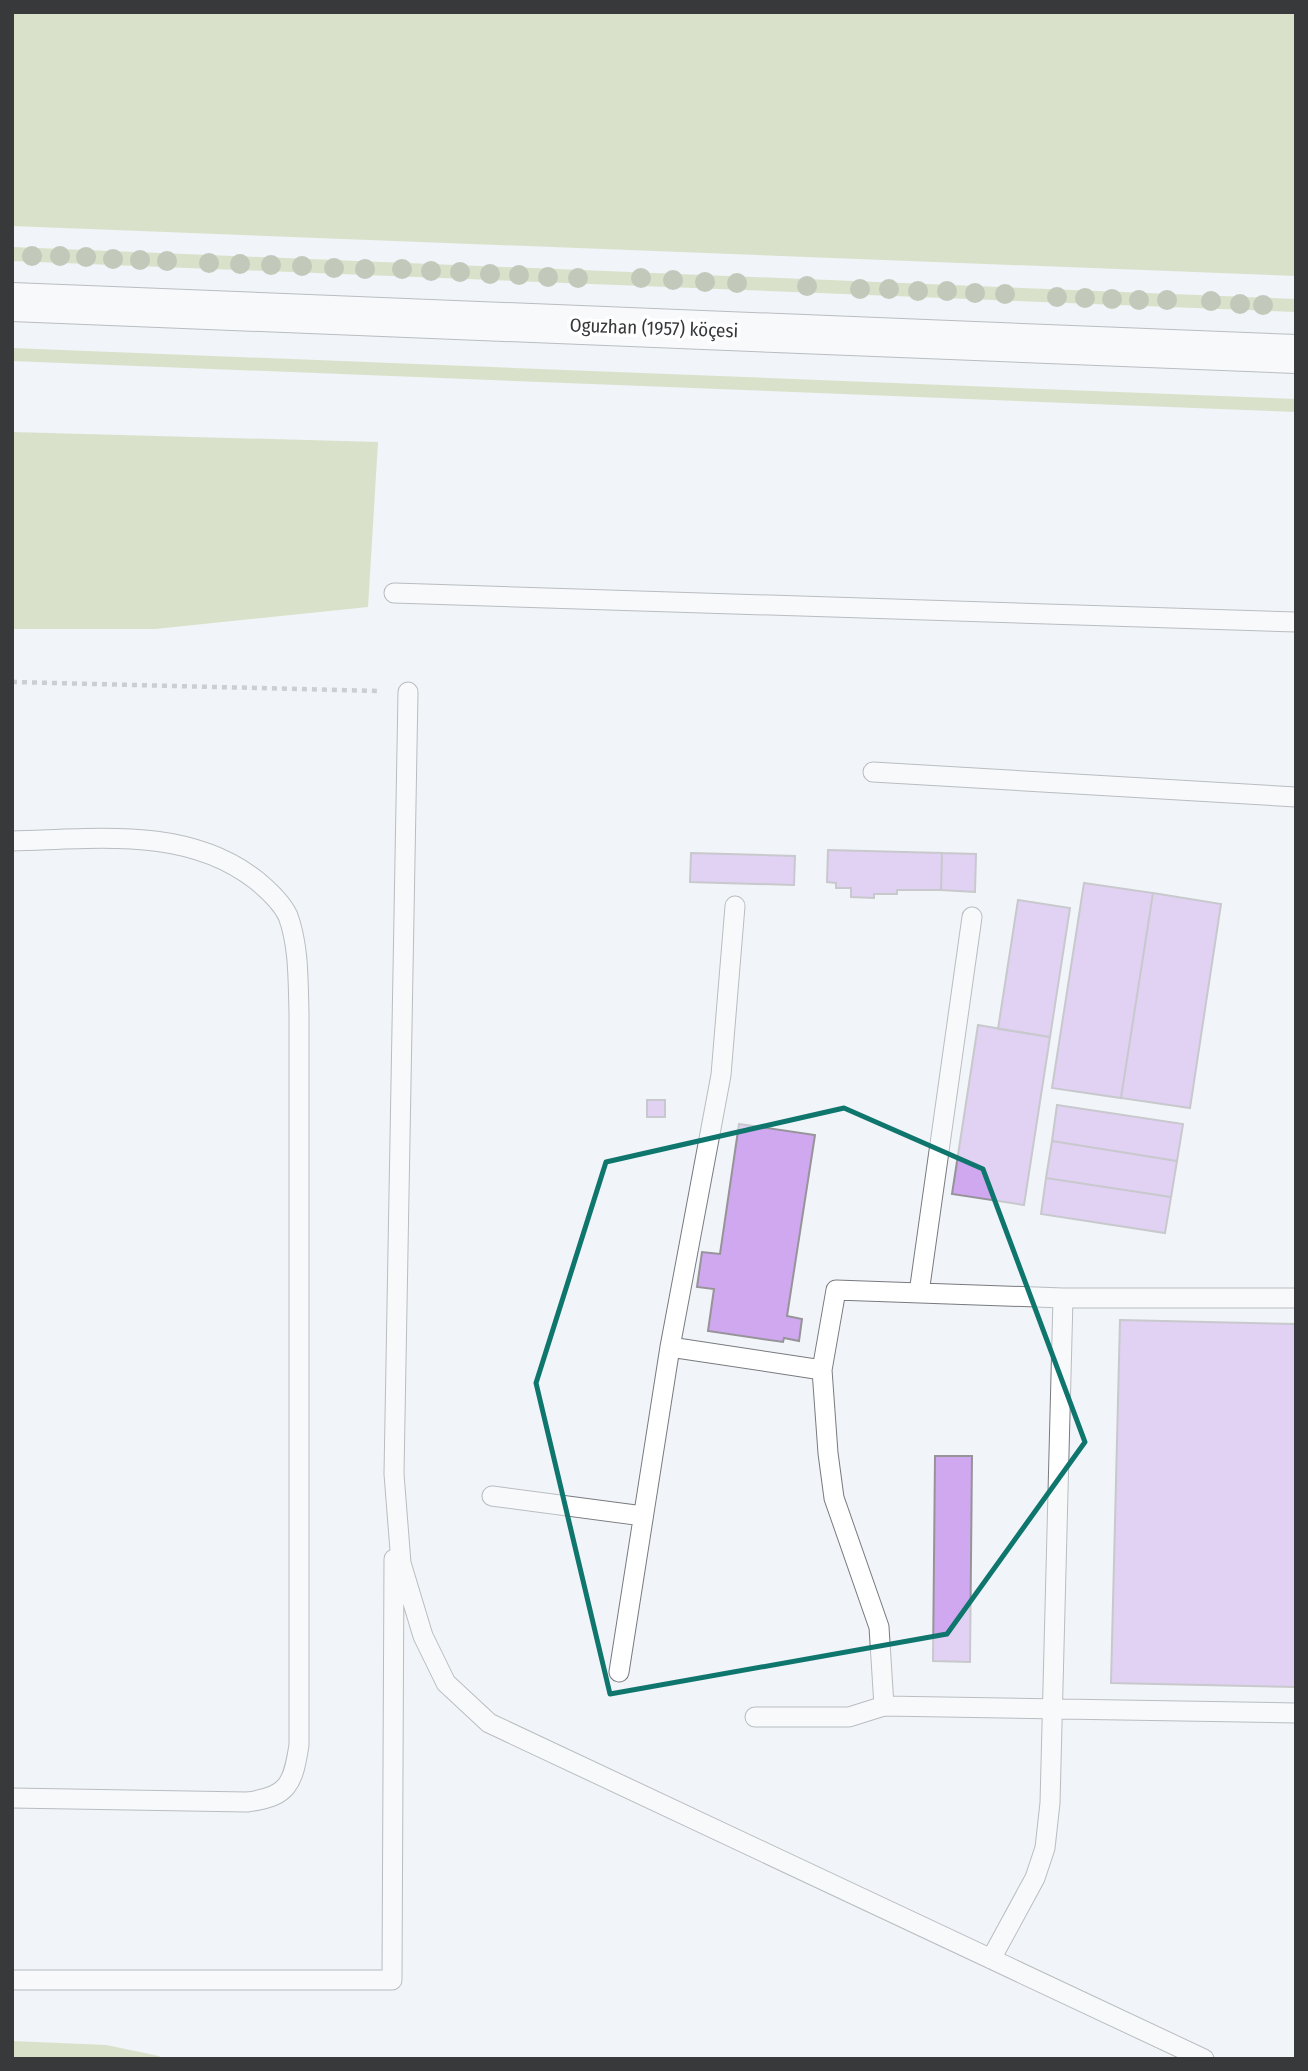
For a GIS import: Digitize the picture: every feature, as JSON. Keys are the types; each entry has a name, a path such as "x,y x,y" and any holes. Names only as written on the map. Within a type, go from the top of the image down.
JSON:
{"main road":[{"name":"Oguzhan (1957) köçesi","path":"12,302 1296,354"}],"lane":[{"path":"394,593 1296,622"},
{"path":"12,1980 392,1980 394,1474 408,692"},
{"path":"873,772 1296,797"},
{"path":"12,841 148,839 184,845 236,864 267,888 287,915 297,962 299,1012 299,1745 295,1774 290,1783 269,1799 247,1802 12,1798"},
{"path":"618,1672 670,1347 721,1075 735,906"},
{"path":"919,1293 972,917"},
{"path":"884,1706 878,1627 834,1498 828,1453 822,1370 836,1290 1063,1298 1296,1298"},
{"path":"991,1959 1035,1878 1045,1848 1050,1803 1063,1298"},
{"path":"670,1347 822,1370"},
{"path":"394,1474 401,1563 423,1636 446,1683 489,1723 1204,2059"},
{"path":"492,1496 643,1516"},
{"path":"755,1717 849,1717 884,1706 1296,1713"}],"path":[{"path":"12,682 408,692"}],"highlighted area":[{"path":"844,1108 983,1169 1085,1442 947,1634 610,1694 536,1383 606,1162"}],"green space":[{"path":"12,12 1296,12 1296,276 12,226"},
{"path":"12,247 1296,299 1296,312 12,261"},
{"path":"12,348 1296,399 1296,412 12,361"},
{"path":"12,432 378,442 368,607 155,629 12,629"},
{"path":"12,2041 106,2045 159,2056 162,2059 12,2059"}],"building":[{"path":"828,850 942,853 941,890 897,890 897,894 874,894 874,898 851,897 851,888 836,888 836,883 827,882"},
{"path":"691,853 795,856 794,885 690,882"},
{"path":"942,853 976,854 975,892 941,890"},
{"path":"1084,883 1153,893 1121,1098 1052,1088"},
{"path":"1153,893 1221,904 1190,1108 1121,1098"},
{"path":"1018,900 1070,908 1050,1037 998,1029"},
{"path":"978,1025 1050,1037 1024,1205 952,1194"},
{"path":"647,1100 665,1100 665,1117 647,1117"},
{"path":"1057,1105 1183,1124 1177,1161 1052,1141"},
{"path":"739,1124 815,1135 787,1316 802,1319 799,1341 784,1338 783,1342 708,1331 714,1289 697,1287 702,1252 720,1254"},
{"path":"1052,1141 1177,1161 1171,1197 1046,1178"},
{"path":"1046,1178 1171,1197 1165,1233 1041,1214"},
{"path":"1120,1320 1296,1324 1296,1687 1111,1683"},
{"path":"935,1456 972,1456 970,1662 933,1661"}]}
